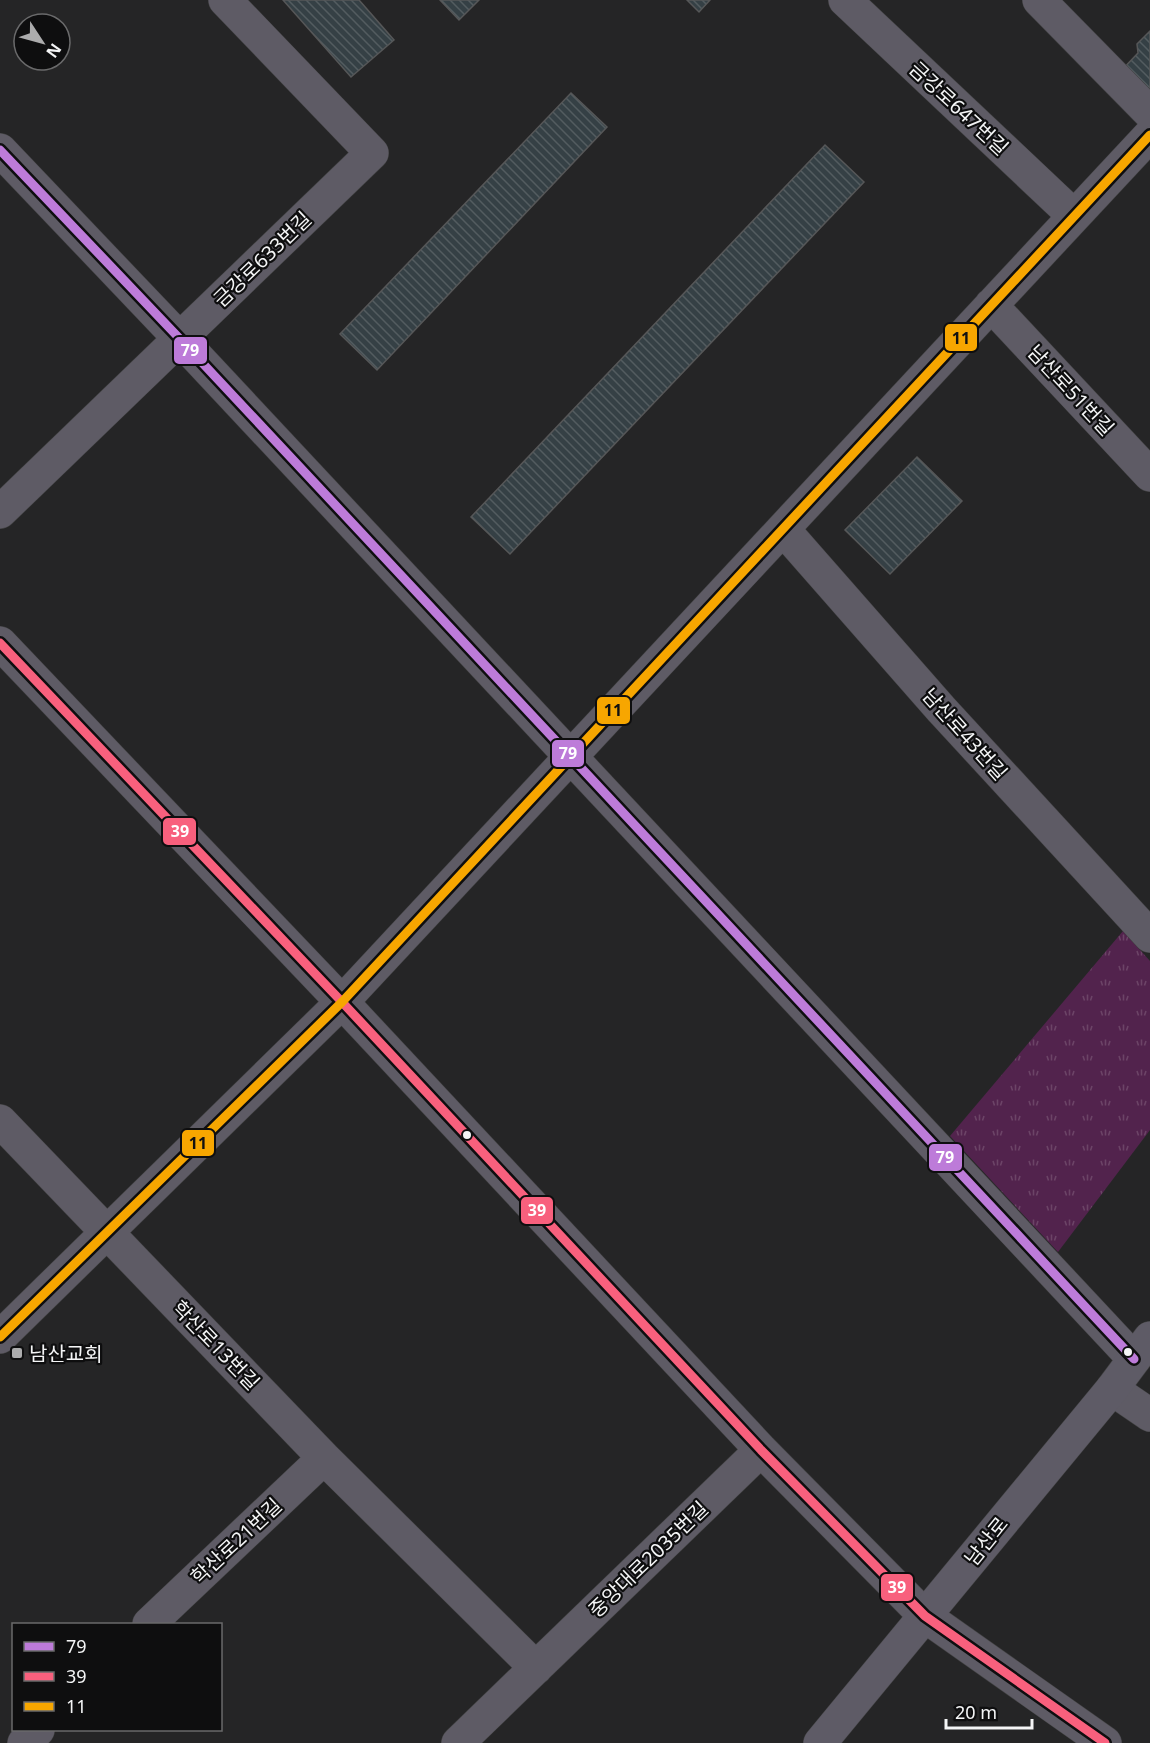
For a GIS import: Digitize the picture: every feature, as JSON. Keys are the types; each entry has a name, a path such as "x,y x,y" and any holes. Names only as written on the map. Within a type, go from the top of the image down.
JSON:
{"main road":[{"name":"남산로","path":"820,1743 1112,1389 1142,1349"}],"street":[{"name":"금강로633번길","path":"0,512 372,153 225,0"},
{"name":"금강로647번길","path":"845,0 1074,216"},
{"path":"1039,0 1150,113"},
{"path":"0,1337 342,1002 1150,135"},
{"path":"0,150 571,757 1142,1349"},
{"name":"남산로51번길","path":"991,305 1150,475"},
{"name":"남산로43번길","path":"783,529 941,709 1150,936"},
{"path":"0,643 342,1002 761,1450 926,1616 1105,1743"},
{"name":"학산로13번길","path":"0,1121 324,1458"},
{"path":"1112,1389 1150,1416"},
{"name":"중앙대로2035번길","path":"458,1743 761,1450"},
{"path":"324,1458 536,1668"},
{"name":"학산로21번길","path":"150,1623 324,1458"},
{"path":"24,1743 37,1731"}],"green space":[{"path":"1123,931 1150,961 1150,1130 1058,1252 950,1136"}],"building":[{"path":"283,0 359,0 394,40 351,77"},
{"path":"440,0 479,0 459,20"},
{"path":"687,0 710,0 699,12"},
{"path":"1150,31 1150,92 1121,71 1138,53 1137,44"},
{"path":"571,93 607,127 377,370 340,334"},
{"path":"825,145 864,182 510,554 471,517"},
{"path":"917,457 962,501 890,574 845,530"}],"transit line":[{"name":"11","path":"0,1337 342,1002 1150,135"},
{"name":"79","path":"0,150 180,339 1134,1359"},
{"name":"39","path":"0,643 342,1002 761,1450 925,1616 1105,1743"}],"place":[{"name":"남산교회","path":"17,1353"}]}
